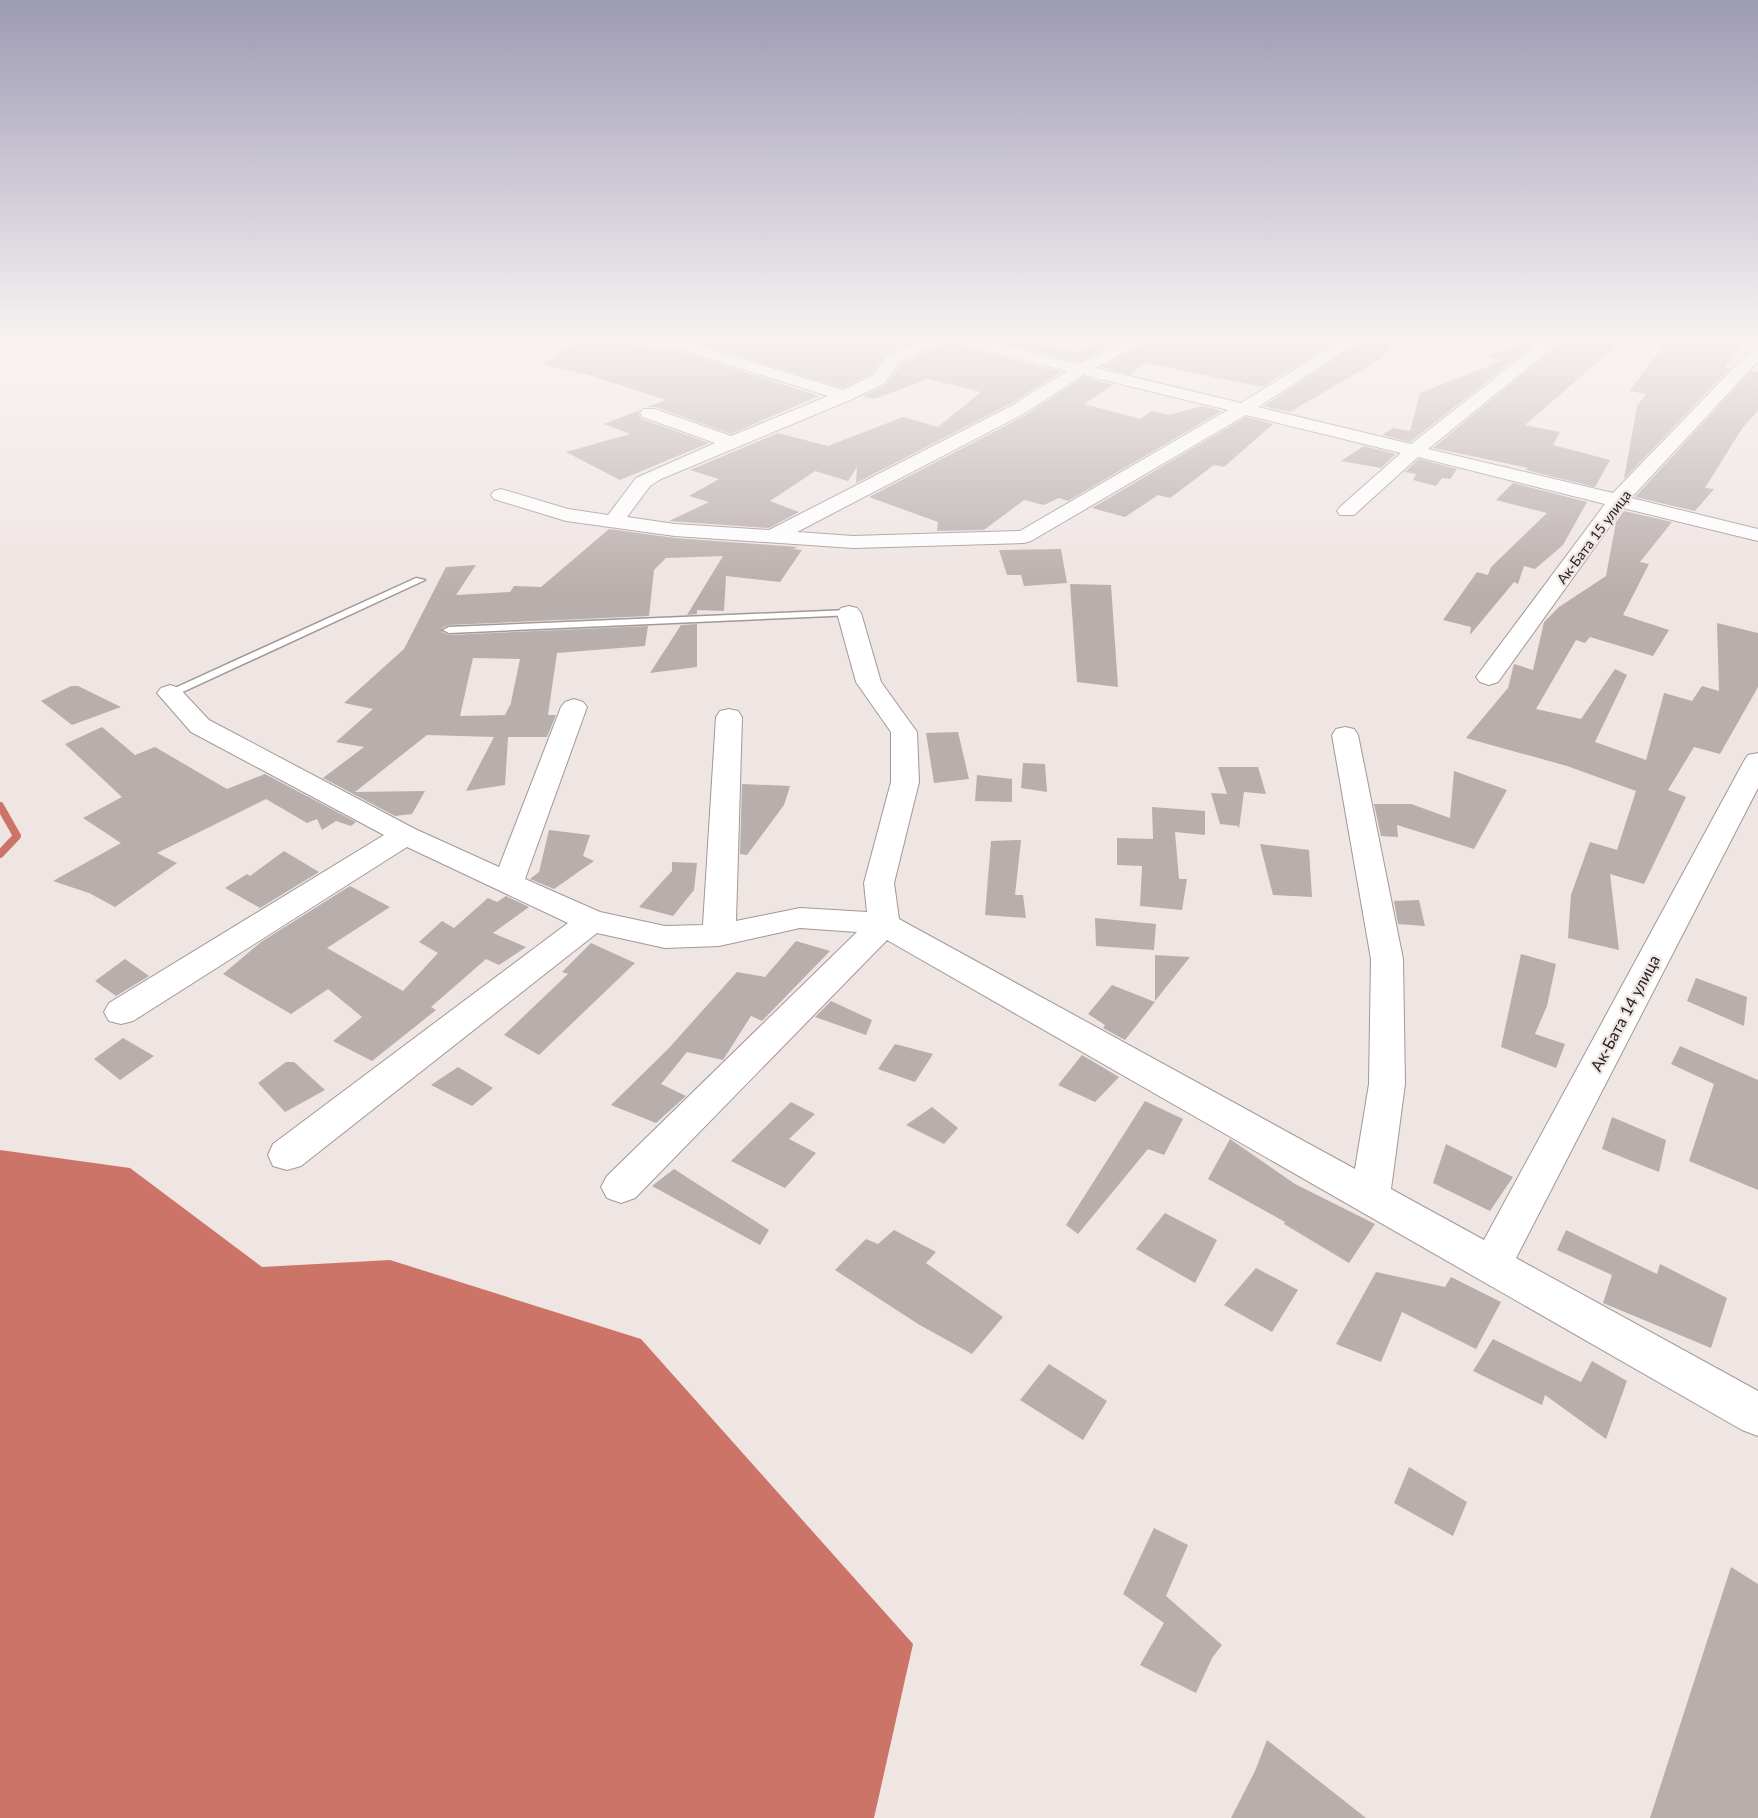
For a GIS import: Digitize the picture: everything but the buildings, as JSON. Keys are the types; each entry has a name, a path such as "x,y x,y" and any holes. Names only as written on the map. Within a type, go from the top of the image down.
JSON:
{"street":[{"path":"682,425 733,443"},
{"path":"614,521 643,482 776,425"},
{"path":"773,536 988,425"},
{"path":"501,495 566,515 675,530 853,542 1024,537 1216,425"},
{"path":"1309,425 1758,535"},
{"path":"1347,511 1447,425"},
{"name":"Ак-Бата 15 улица","path":"1489,678 1619,500 1690,425"},
{"path":"849,613 869,682 904,732 905,782 879,883 884,924"},
{"path":"170,693 200,726 405,835 591,921 665,937 719,935 800,918 884,924 1758,1415"},
{"path":"508,883 574,707"},
{"path":"719,935 729,717"},
{"path":"1345,735 1387,959 1387,1084 1370,1197"},
{"name":"Ак-Бата 14 улица","path":"1492,1265 1758,762"},
{"path":"121,1012 405,835"},
{"path":"287,1155 591,921"},
{"path":"621,1187 884,924"}],"lane":[{"path":"170,693 420,579"},
{"path":"449,630 849,613"}],"shaded area":[{"path":"0,1150 130,1168 262,1267 390,1260 641,1339 913,1644 874,1818 0,1818"}],"waterway":[{"path":"0,806 17,836 0,854"}]}
